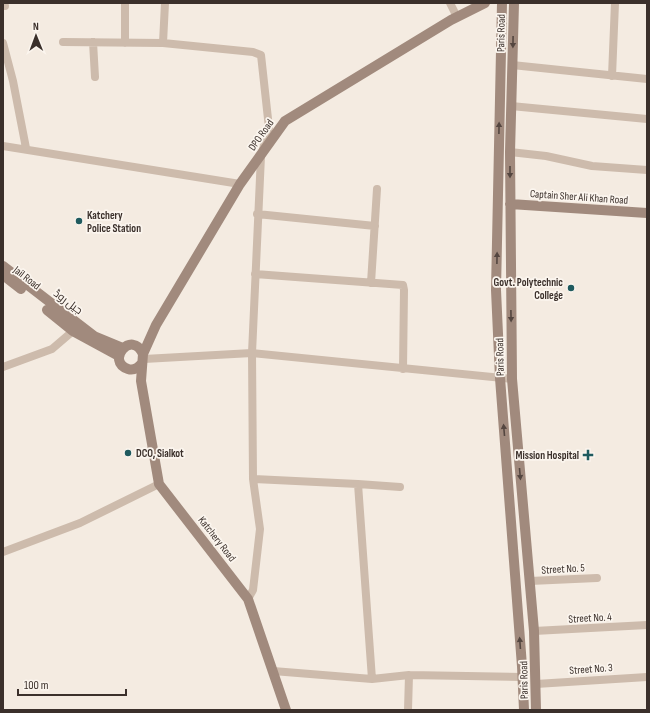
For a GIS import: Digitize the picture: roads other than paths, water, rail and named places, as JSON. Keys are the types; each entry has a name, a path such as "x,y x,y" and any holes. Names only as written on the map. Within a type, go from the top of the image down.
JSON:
{"main road":[{"name":"DPO Road","path":"141,361 148,340 240,184 285,121 457,16 485,3"},
{"name":"Paris Road","path":"502,3 496,290 500,378 524,710"},
{"name":"Paris Road","path":"514,3 510,152 510,291 512,380 534,631 536,710"},
{"name":"Captain Sher Ali Khan Road","path":"510,204 647,213"},
{"name":"جیل روڈ","path":"3,266 94,336 121,352"},
{"name":"Jail Road","path":"3,275 74,331 91,341 121,352"},
{"path":"496,290 510,291"},
{"path":"136,346 141,361 124,367 121,352 128,346 136,346 148,340"},
{"name":"Katchery Road","path":"141,361 141,381 159,484 248,599 286,710"}],"street":[{"path":"3,6 5,6 4,3"},
{"path":"124,43 125,3"},
{"path":"163,43 165,3"},
{"path":"450,3 457,16"},
{"path":"612,76 615,3"},
{"path":"63,42 163,43 253,52 261,55 269,128 261,156 257,214 252,353 253,479 260,529 253,590 248,599"},
{"path":"93,42 95,77"},
{"path":"3,43 13,81 26,148"},
{"path":"512,65 647,79"},
{"path":"511,106 647,119"},
{"path":"3,146 26,148 240,184"},
{"path":"510,152 546,156 592,166 647,170"},
{"path":"370,283 377,189"},
{"path":"257,214 375,226"},
{"path":"255,274 370,283 400,283 404,287 403,368"},
{"path":"3,367 52,349 74,331"},
{"path":"141,361 252,353 512,380"},
{"path":"253,479 400,487"},
{"path":"3,552 80,523 159,484"},
{"path":"358,484 372,679"},
{"name":"Street No. 5","path":"530,582 597,578"},
{"name":"Street No. 4","path":"534,631 647,625"},
{"path":"273,672 372,679 409,675 522,677"},
{"path":"408,710 409,675"},
{"name":"Street No. 3","path":"536,684 647,676"}],"place":[{"name":"Katchery Police Station","path":"79,221"},
{"name":"Govt. Polytechnic College","path":"571,288"},
{"name":"DCO, Sialkot","path":"128,453"},
{"name":"Mission Hospital","path":"588,455"}]}
